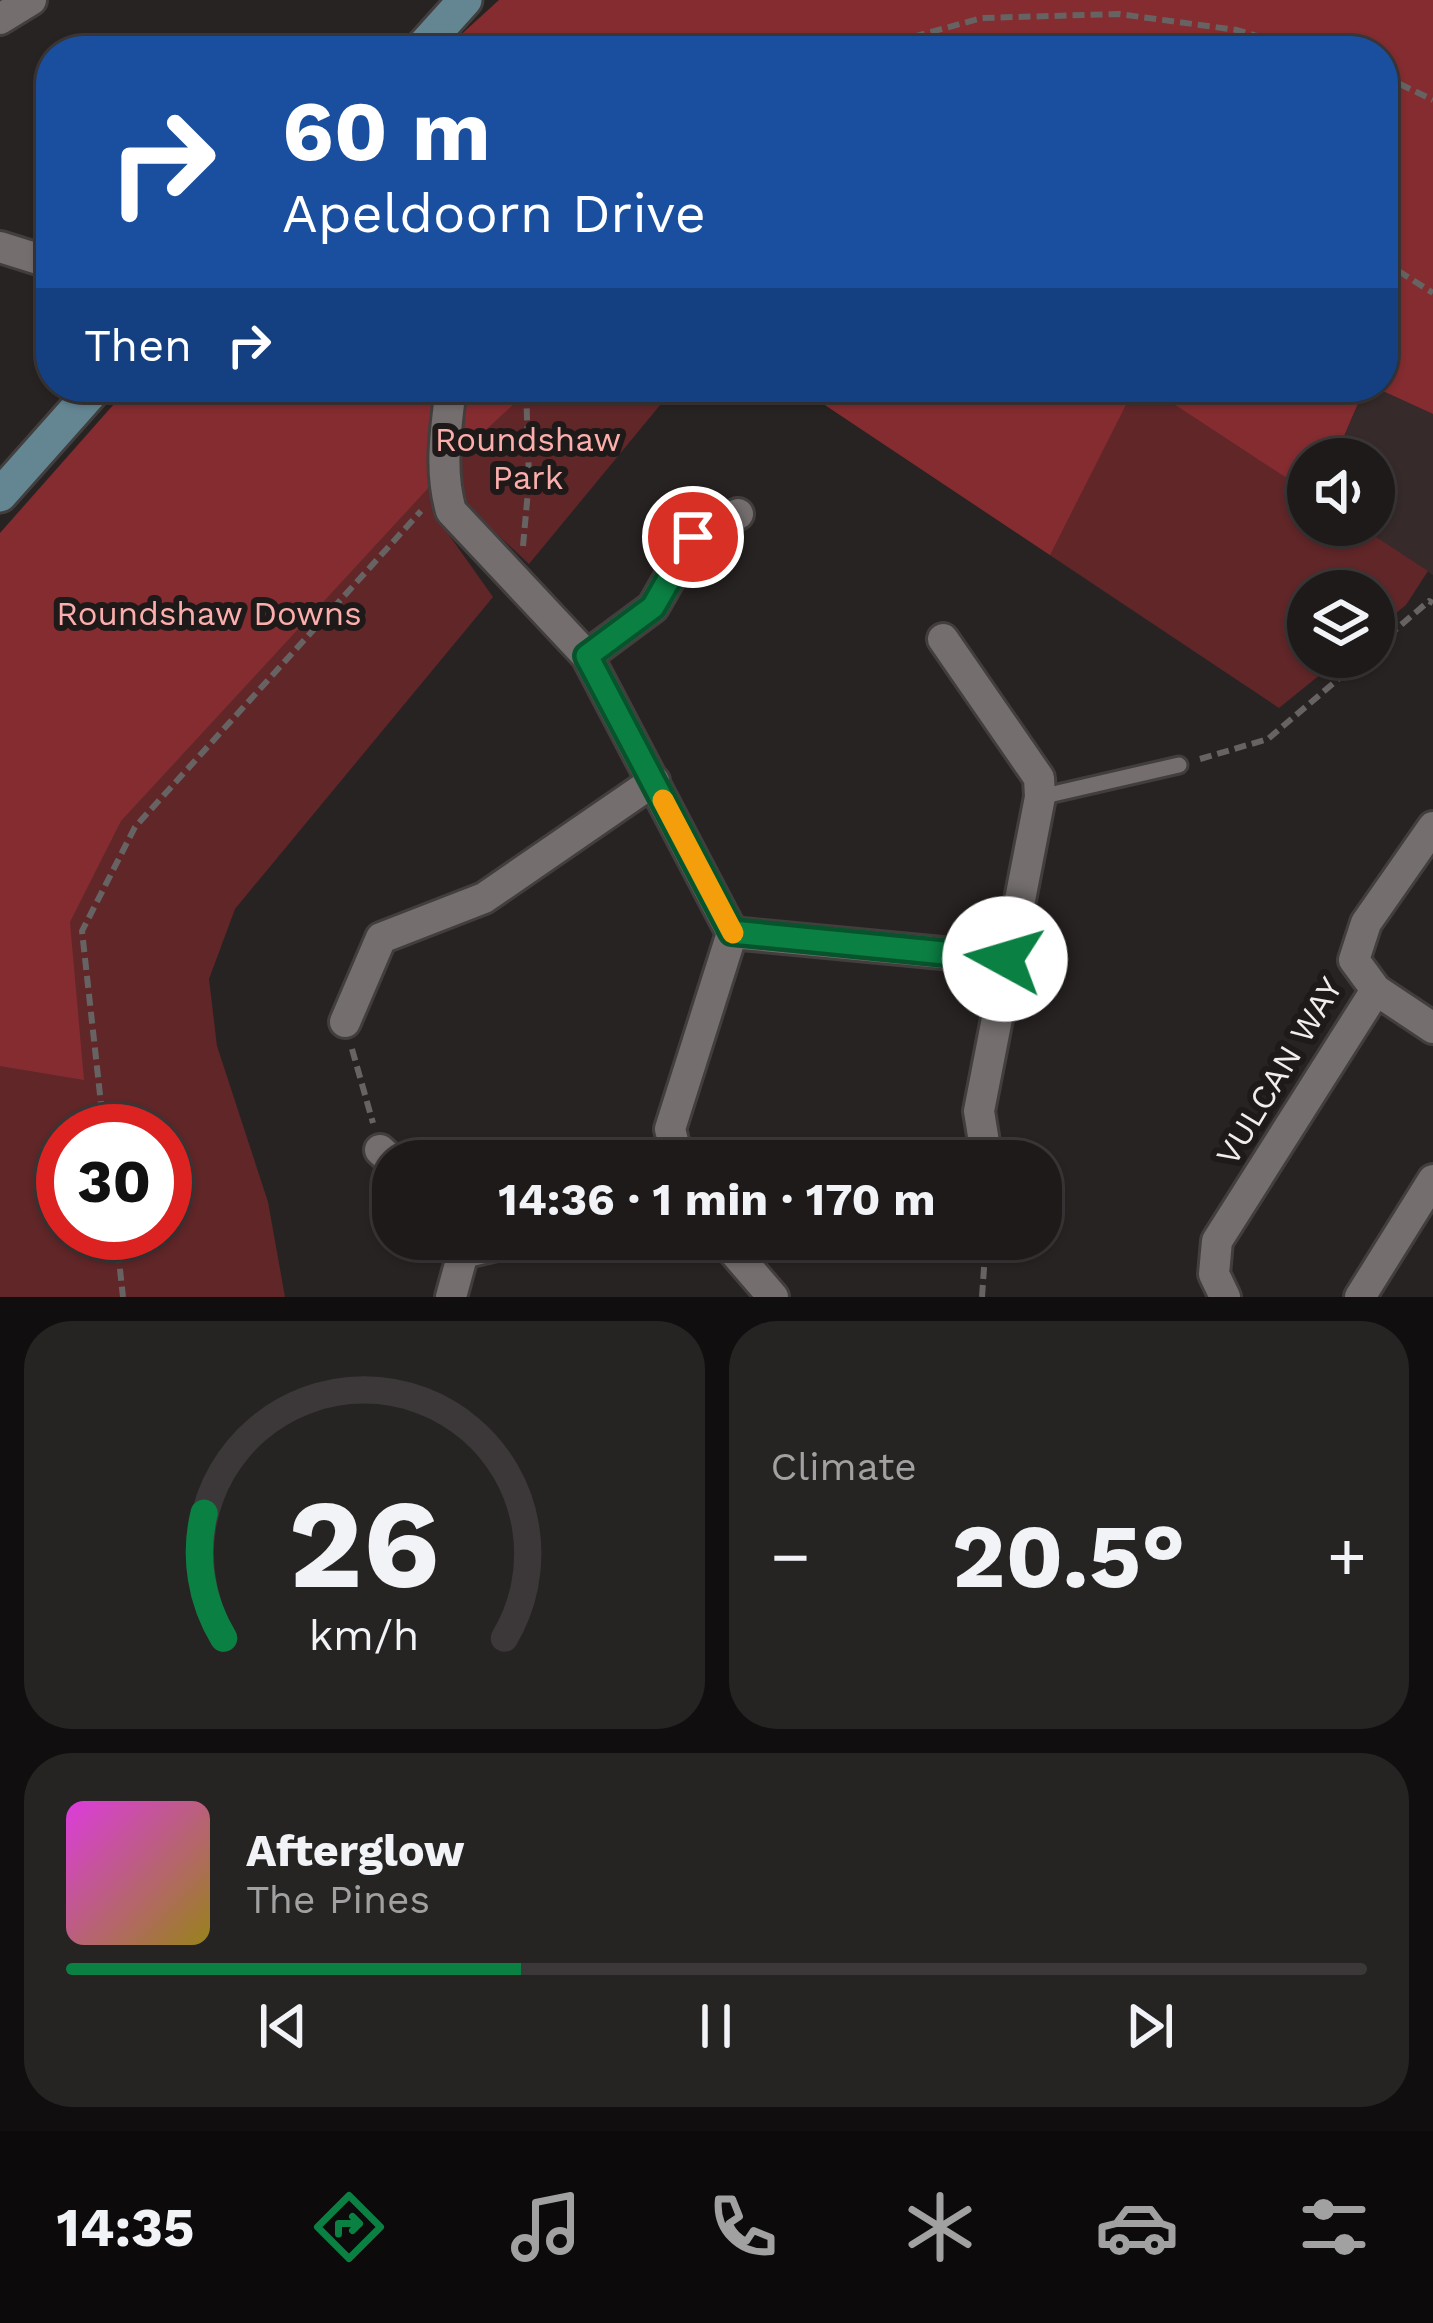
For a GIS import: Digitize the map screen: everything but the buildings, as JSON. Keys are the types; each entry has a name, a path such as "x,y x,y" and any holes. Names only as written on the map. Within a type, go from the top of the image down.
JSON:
{"main road":[{"path":"433,36 465,0"},
{"path":"0,495 84,402"}],"street":[{"path":"0,19 31,0"},
{"path":"0,247 36,258"},
{"path":"450,402 444,486 451,511 587,656 732,932 670,1129 673,1140"},
{"path":"587,656 653,607 693,537 738,514"},
{"path":"943,639 1039,778 1040,797 979,1111 984,1140"},
{"path":"345,1022 381,938 484,898 654,782"},
{"name":"VULCAN WAY","path":"1225,1297 1214,1274 1217,1240 1376,990 1354,960 1366,923 1433,827"},
{"path":"732,932 1005,959"},
{"path":"1376,990 1433,1028"},
{"path":"1360,1297 1433,1180"},
{"path":"451,1297 457,1260"},
{"path":"741,1260 773,1297"}],"lane":[{"path":"1040,797 1179,765"}],"path":[{"path":"916,36 982,18 1119,14 1257,36"},
{"path":"1398,83 1433,100"},
{"path":"1398,271 1433,293"},
{"path":"527,402 530,480 523,549 527,591"},
{"path":"101,1104 82,932 135,827 444,486"},
{"path":"1395,630 1429,601 1433,603"},
{"path":"1179,765 1268,740 1340,678"},
{"path":"345,1022 382,1140"},
{"path":"119,1260 123,1297"},
{"path":"982,1297 985,1260"}],"shaded area":[{"path":"1398,398 1433,414 1433,575 1390,546 1395,546 1395,438 1343,438 1359,402 1398,402"}],"green space":[{"path":"499,0 1433,0 1433,414 1398,398 1398,36 459,36"},
{"path":"116,402 516,402 456,458 121,821 70,922 84,1080 0,1066 0,533"},
{"name":"Roundshaw Park","path":"462,402 663,402 529,564 464,503 457,442"},
{"path":"820,402 1359,402 1343,438 1287,438 1287,546 1390,546 1428,571 1395,614 1395,570 1287,570 1287,678 1316,678 1279,708"},
{"path":"820,402 1127,402 1050,555"},
{"path":"1171,402 1359,402 1343,438 1287,438 1287,478"},
{"name":"Roundshaw Downs","path":"433,457 437,518 493,597 235,909 209,979 217,1046 268,1202 285,1297 0,1297 0,533"}],"slow traffic":[{"path":"663,800 733,933"}],"route":[{"path":"693,537 653,607 587,656 732,932 1005,959"}]}
